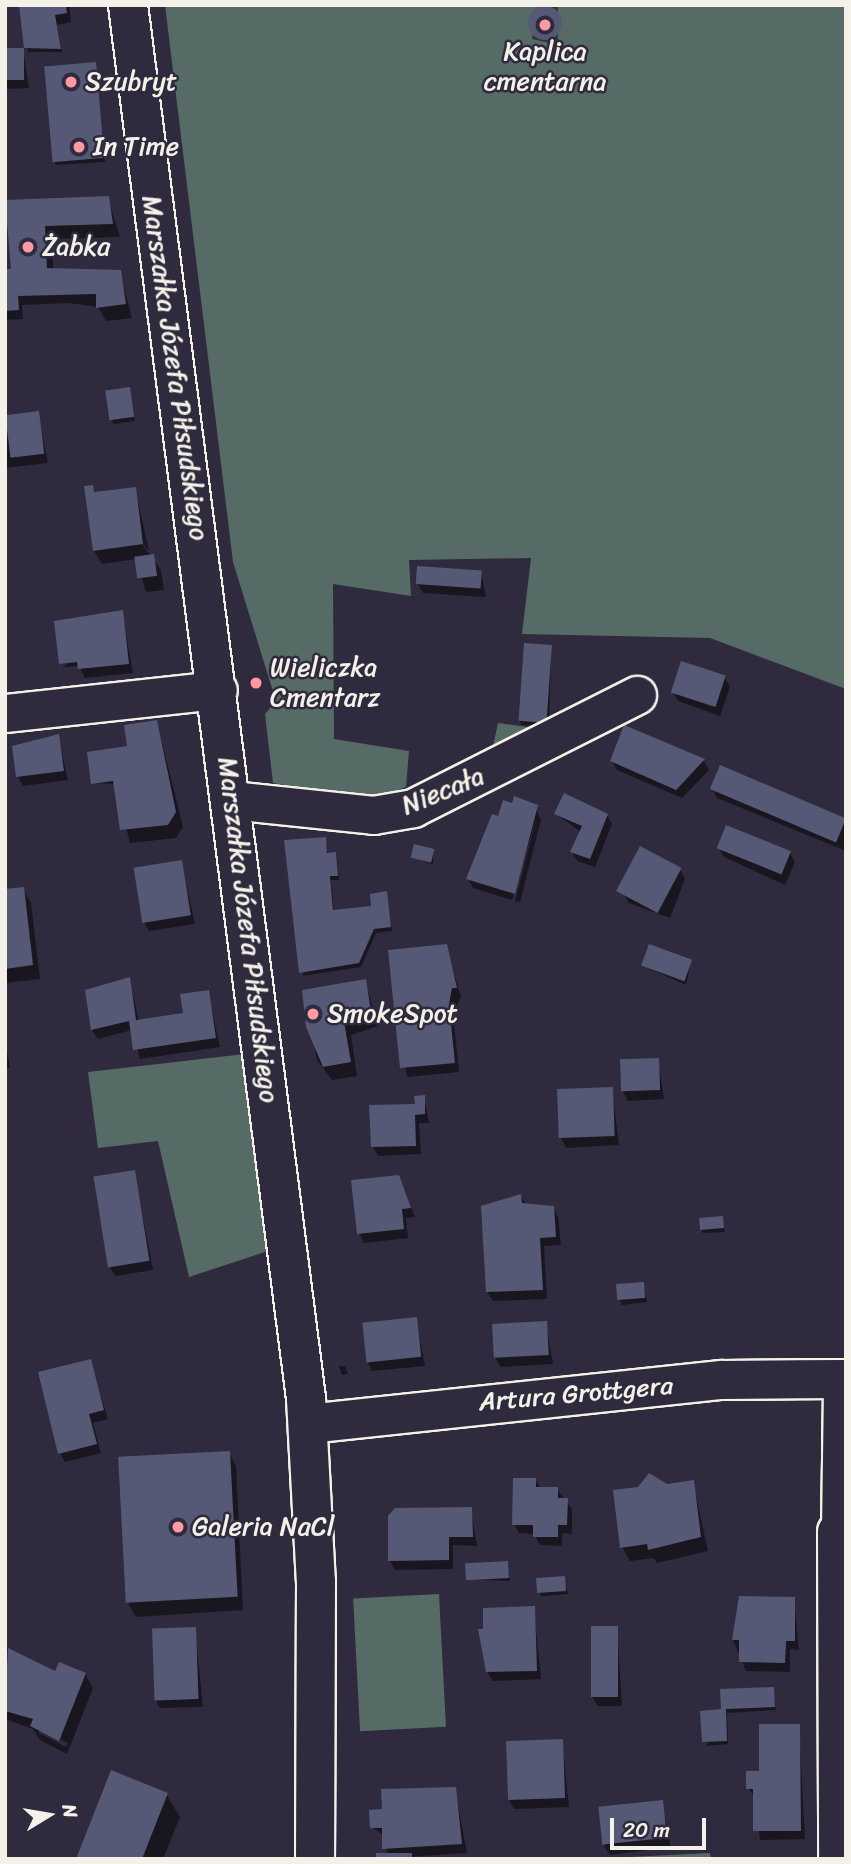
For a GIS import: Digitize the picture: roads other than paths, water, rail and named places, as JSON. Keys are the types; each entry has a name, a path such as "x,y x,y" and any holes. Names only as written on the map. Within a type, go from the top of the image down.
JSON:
{"main road":[{"name":"Marszałka Józefa Piłsudskiego","path":"128,5 218,691 308,1424 316,1581 315,1859"},
{"name":"Artura Grottgera","path":"308,1424 722,1380 842,1379"}],"street":[{"path":"5,713 218,691"},
{"name":"Niecała","path":"231,800 373,815 413,808 637,695"},
{"path":"836,1859 836,1531 842,1379"}],"place":[{"name":"Kaplica cmentarna","path":"545,25"},
{"name":"Szubryt","path":"71,82"},
{"name":"In Time","path":"79,147"},
{"name":"Żabka","path":"28,247"},
{"name":"Wieliczka Cmentarz","path":"256,683"},
{"name":"SmokeSpot","path":"313,1014"},
{"name":"Galeria NaCl","path":"178,1527"}]}
